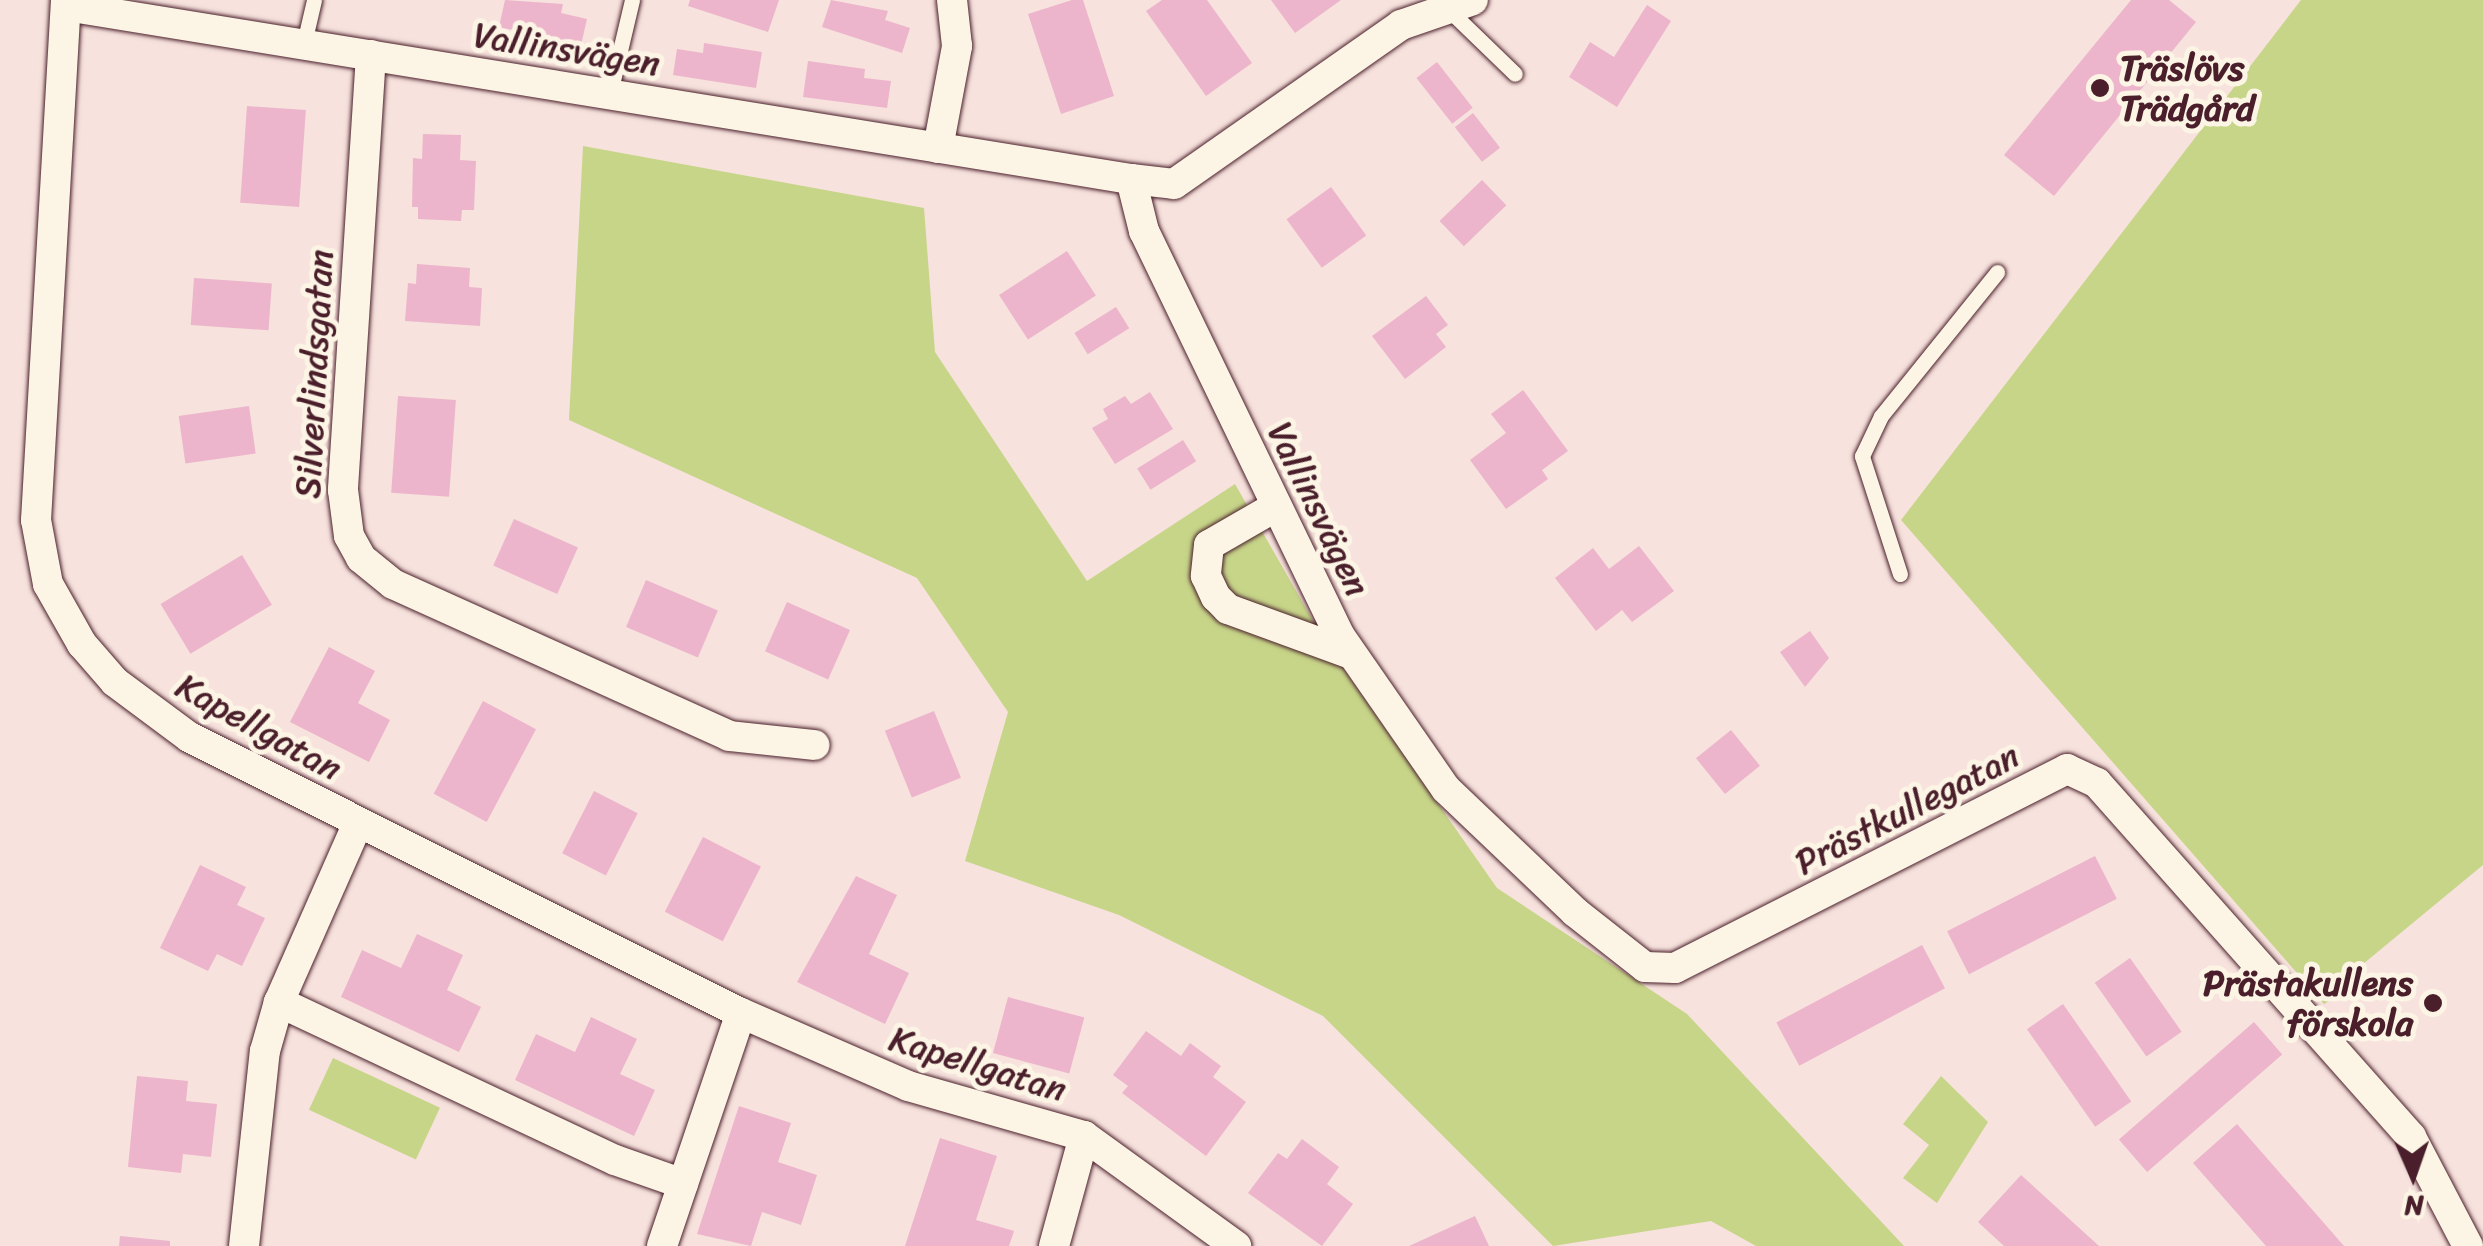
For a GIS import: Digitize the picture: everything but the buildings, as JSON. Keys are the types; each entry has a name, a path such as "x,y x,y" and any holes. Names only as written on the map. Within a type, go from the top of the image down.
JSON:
{"street":[{"path":"938,148 957,46 952,0"},
{"name":"Vallinsvägen","path":"66,3 1131,179 1144,231 1274,508 1351,654 1446,789 1511,857 1645,966"},
{"name":"Kapellgatan","path":"66,3 37,482 48,584 82,644 152,712 357,825 741,1013 908,1086 1084,1136 1236,1246"},
{"path":"1131,179 1174,184 1402,25 1438,7"},
{"name":"Silverlindsgatan","path":"372,55 344,490 349,536 362,558 393,584 729,736 815,746"},
{"path":"1274,508 1209,545 1206,576 1216,597 1228,609 1351,654"},
{"name":"Prästkullegatan","path":"1645,966 1675,968 1705,958 2067,769 2097,783 2412,1137 2468,1246"},
{"name":"Kapellgatan","path":"244,1246 265,1050 279,1002 357,825"},
{"path":"279,1002 615,1160 683,1184"},
{"path":"662,1246 741,1013"},
{"name":"Kapellgatan","path":"1054,1246 1084,1136"}],"lane":[{"path":"304,43 314,0"},
{"path":"610,93 632,0"},
{"path":"1438,7 1515,74"},
{"path":"1900,574 1862,456 1881,416 1997,272"}],"green space":[{"path":"2301,0 2483,0 2483,865 2357,969 2364,982 2324,1004 1901,520"},
{"path":"583,146 924,208 935,352 1087,581 1235,484 1327,645 1497,888 1687,1014 1904,1246 1756,1246 1711,1221 1553,1246 1323,1016 1119,915 965,861 1008,712 917,578 569,420"},
{"path":"333,1058 440,1108 416,1160 309,1110"},
{"path":"1941,1076 1988,1122 1937,1203 1903,1178 1929,1145 1903,1124"}],"place":[{"name":"Träslövs Trädgård","path":"2100,88"},
{"name":"Prästakullens förskola","path":"2433,1003"}]}
